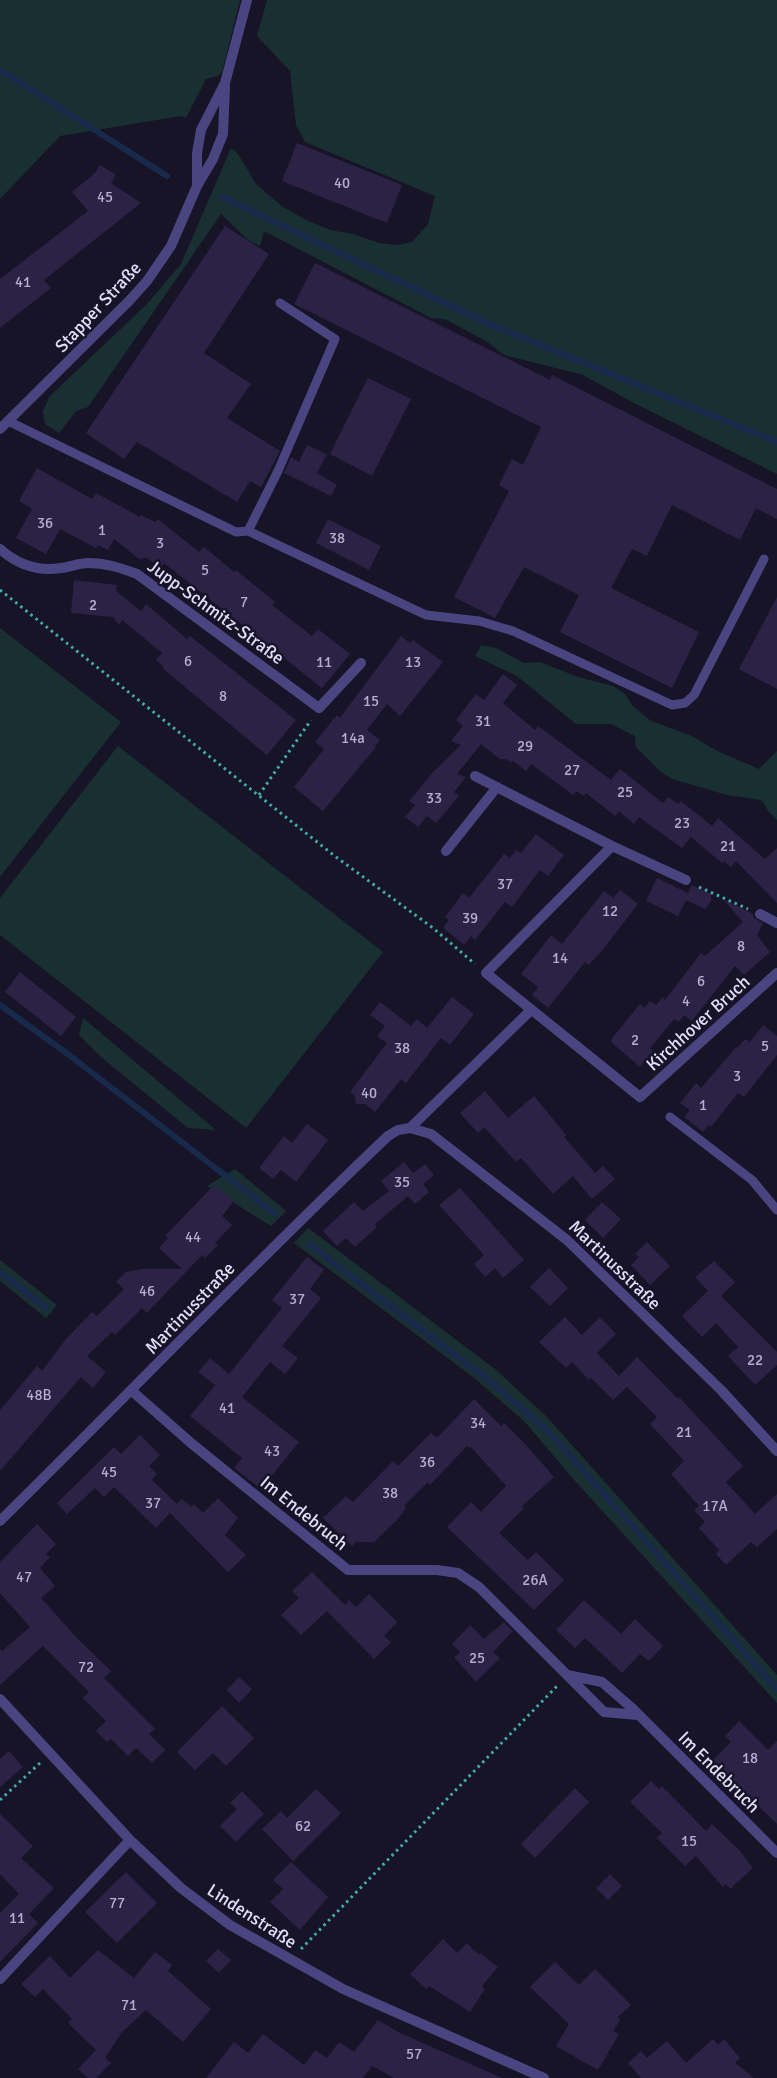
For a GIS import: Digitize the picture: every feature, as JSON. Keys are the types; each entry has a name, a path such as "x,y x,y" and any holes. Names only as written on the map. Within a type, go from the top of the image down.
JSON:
{"street":[{"name":"Stapper Straße","path":"0,429 147,281 171,246 197,186 197,154 201,130 225,83 247,0"},
{"path":"197,186 213,159 224,134 225,83"},
{"name":"Jupp-Schmitz-Straße","path":"0,549 11,559 30,568 58,569 87,563 113,565 137,574 320,708"},
{"path":"320,708 361,663"},
{"path":"475,776 612,846 686,880"},
{"path":"446,851 497,787"},
{"path":"531,1010 486,973 612,846"},
{"path":"760,914 777,922"},
{"name":"Kirchhover Bruch","path":"531,1010 640,1097 777,973"},
{"name":"Martinusstraße","path":"410,1128 531,1010"},
{"name":"Martinusstraße","path":"0,1521 132,1391 283,1235 388,1136 398,1130 410,1128 431,1134 567,1240 722,1390 777,1451"},
{"name":"Im Endebruch","path":"132,1391 191,1443 348,1570 437,1570 458,1573 479,1587 604,1712 638,1715"},
{"name":"Im Endebruch","path":"567,1676 602,1682 638,1715 777,1853"},
{"name":"Lindenstraße","path":"0,1699 130,1840 181,1888 223,1920 343,1989 544,2078"},
{"path":"0,1979 130,1840"}],"lane":[{"path":"248,531 278,471 335,339 280,303"},
{"path":"8,421 236,532 248,531 426,615 479,621 514,631 672,705 685,703 694,695 764,559"},
{"path":"670,1117 752,1180 777,1210"}],"path":[{"path":"0,590 336,857 433,928 486,973"},
{"path":"259,795 320,708"},
{"path":"686,880 760,914"},
{"path":"290,1960 567,1676"},
{"path":"0,1800 50,1755"}],"green space":[{"path":"0,0 240,0 222,72 218,76 206,79 186,118 181,116 60,136 0,199"},
{"path":"267,0 777,0 777,474 630,401 583,375 504,355 489,343 445,319 431,318 264,231 260,246 248,240 221,214 88,407 76,411 59,433 45,424 43,411 50,396 147,304 181,264 231,148 238,154 256,184 283,207 306,220 330,230 353,234 379,243 398,245 412,242 428,224 435,196 305,142 296,125 290,71 257,36"},
{"path":"0,628 121,722 0,877"},
{"path":"481,645 496,648 524,663 540,662 578,677 613,686 625,694 632,705 651,721 692,736 717,751 759,769 777,751 777,820 768,811 762,800 727,795 672,779 661,772 636,747 635,736 611,724 576,724 517,676 475,656"},
{"path":"118,746 383,952 246,1128 0,935 0,898"},
{"path":"83,1018 216,1130 188,1128 101,1057 79,1035"},
{"path":"235,1169 286,1211 271,1226 207,1186"},
{"path":"308,1228 495,1369 546,1416 777,1675 777,1703 576,1482 524,1421 473,1377 294,1243"},
{"path":"0,1260 57,1305 46,1318 0,1281"}],"building":[{"path":"297,143 402,185 387,223 282,181"},
{"path":"100,165 116,175 111,183 141,203 44,280 51,288 0,328 0,279 88,211 72,192 95,173"},
{"path":"225,226 269,254 204,353 251,384 227,418 280,451 261,487 250,481 237,502 137,442 124,459 86,433"},
{"path":"315,263 550,380 552,375 777,489 777,519 756,508 740,540 672,505 647,556 632,549 611,588 699,632 672,688 560,632 579,595 524,567 495,618 454,597 509,491 499,485 512,459 523,465 541,427 294,304"},
{"path":"368,378 411,399 372,476 330,454"},
{"path":"307,445 327,454 317,473 337,485 331,496 284,473 291,457 299,462"},
{"path":"37,468 92,499 96,493 140,517 141,515 155,522 158,519 199,552 204,547 234,572 236,570 275,602 272,605 312,636 318,629 350,654 322,688 164,563 160,568 147,558 139,559 114,539 108,550 98,545 96,548 60,529 46,554 16,538 32,509 19,501"},
{"path":"328,519 381,546 369,570 316,543"},
{"path":"74,580 117,585 116,591 141,611 146,604 187,639 190,636 296,720 267,755 162,668 164,667 156,660 162,653 122,620 119,625 113,617 71,613"},
{"path":"777,597 777,689 739,669"},
{"path":"401,636 410,643 413,640 443,662 400,716 387,704 367,730 380,740 376,747 323,811 294,787 324,749 315,742 337,715 340,718"},
{"path":"503,674 517,685 503,703 535,730 538,726 611,780 620,769 663,803 668,797 678,804 681,801 712,826 718,818 765,859 777,848 777,903 736,861 731,867 724,861 722,863 691,837 682,848 639,817 634,824 619,811 615,816 586,793 584,796 576,791 573,795 531,764 526,771 513,761 511,763 506,759 500,759 481,744 457,774 466,777 454,792 459,796 436,823 427,816 418,827 405,817 415,805 409,801 432,773 461,745 451,741 463,726 456,720 476,694 484,700"},
{"path":"536,834 564,855 548,876 540,870 512,907 505,902 475,940 471,936 464,945 443,928 449,920 445,917 463,893 469,898 504,854 510,858 516,850 521,853"},
{"path":"657,878 688,893 692,885 711,894 711,901 705,909 686,900 678,916 646,901"},
{"path":"620,890 638,904 604,948 589,965 585,962 548,1008 532,995 538,987 521,974 551,935 562,944 604,891 613,898"},
{"path":"723,899 753,914 754,918 763,923 757,935 770,952 744,975 735,966 692,1021 684,1015 679,1022 674,1019 650,1048 653,1051 640,1067 611,1042 613,1037 640,1004 644,1008 650,1001 656,1005 663,997 665,1000 701,953 705,956 743,922"},
{"path":"20,972 76,1017 61,1036 5,992"},
{"path":"452,997 474,1014 450,1045 441,1038 406,1083 401,1079 375,1112 365,1104 356,1104 355,1096 350,1092 387,1043 377,1036 385,1026 370,1015 380,1002 411,1026 417,1019 427,1028"},
{"path":"763,1025 777,1036 777,1055 744,1097 738,1093 711,1127 709,1125 703,1132 684,1117 690,1110 680,1103 696,1083 701,1088 736,1047 745,1039 750,1042"},
{"path":"485,1091 508,1118 534,1096 566,1135 564,1137 595,1173 603,1166 615,1179 592,1199 573,1176 553,1194 521,1158 516,1162 484,1127 478,1133 460,1113"},
{"path":"307,1124 328,1140 296,1182 281,1170 273,1179 259,1168 284,1136 292,1143"},
{"path":"404,1162 413,1173 425,1164 434,1175 423,1184 429,1192 415,1204 408,1196 375,1224 377,1227 355,1247 346,1238 337,1246 323,1231 354,1202 363,1211 389,1191 381,1181"},
{"path":"214,1185 234,1201 222,1216 232,1225 215,1243 218,1245 205,1258 202,1255 147,1313 142,1308 115,1335 112,1332 87,1356 106,1372 93,1388 81,1377 0,1471 0,1410 37,1366 42,1371 66,1339 92,1312 97,1316 124,1289 116,1282 126,1272 141,1269 182,1269 159,1248 168,1238 165,1236"},
{"path":"460,1188 524,1260 503,1278 495,1268 485,1277 474,1264 484,1255 439,1205"},
{"path":"602,1202 621,1219 603,1238 585,1220"},
{"path":"647,1242 670,1266 650,1285 631,1265 639,1257 635,1254"},
{"path":"307,1257 324,1270 310,1289 321,1298 282,1346 298,1358 285,1374 270,1362 242,1397 299,1442 261,1489 234,1468 242,1458 190,1416 215,1385 198,1372 210,1358 229,1374 282,1308 272,1300"},
{"path":"714,1261 735,1282 721,1296 777,1352 777,1365 755,1385 728,1356 738,1347 716,1323 702,1337 682,1316 708,1291 695,1277"},
{"path":"549,1268 568,1288 550,1306 530,1287"},
{"path":"565,1317 582,1335 600,1317 616,1334 597,1353 619,1376 637,1357 678,1399 679,1397 743,1466 726,1482 755,1514 777,1494 777,1529 757,1547 751,1542 726,1565 716,1554 719,1550 699,1528 705,1522 694,1510 699,1506 671,1474 684,1461 650,1424 657,1417 627,1387 613,1400 591,1378 589,1380 572,1362 566,1368 539,1342"},
{"path":"474,1399 501,1426 504,1423 554,1477 522,1506 524,1508 499,1533 528,1560 536,1552 564,1580 534,1610 447,1527 471,1502 481,1512 506,1486 471,1447 467,1446 430,1485 428,1482 404,1506 406,1508 398,1519 374,1542 356,1542 352,1546 323,1518 346,1496 353,1502 393,1461 398,1466 431,1433 437,1438"},
{"path":"140,1435 160,1455 149,1466 157,1474 152,1480 177,1504 182,1499 191,1507 194,1504 203,1513 218,1498 238,1518 225,1535 246,1555 228,1572 170,1513 156,1528 114,1487 104,1497 95,1488 67,1514 57,1503 114,1447 121,1454"},
{"path":"37,1524 56,1544 46,1554 50,1557 40,1568 55,1586 41,1598 76,1637 111,1671 104,1678 155,1729 149,1734 165,1750 152,1763 136,1748 128,1756 111,1739 107,1742 96,1731 106,1721 83,1698 89,1692 43,1646 0,1685 0,1648 2,1651 30,1627 0,1593 0,1562"},
{"path":"312,1572 345,1605 349,1600 356,1607 369,1594 397,1622 384,1636 391,1642 374,1659 327,1611 301,1635 281,1615 299,1598 292,1591"},
{"path":"584,1600 621,1634 635,1619 663,1646 649,1661 640,1654 622,1673 585,1638 575,1648 556,1630"},
{"path":"504,1622 513,1631 493,1652 500,1658 476,1682 454,1657 460,1652 452,1644 470,1625 484,1639"},
{"path":"239,1677 252,1689 239,1703 227,1690"},
{"path":"222,1706 254,1738 226,1766 213,1753 195,1770 177,1752"},
{"path":"739,1721 768,1750 777,1741 777,1824 712,1761 731,1742 725,1736"},
{"path":"9,1751 23,1767 0,1787 0,1759"},
{"path":"651,1781 659,1789 662,1786 706,1831 712,1824 740,1851 753,1868 730,1889 726,1884 723,1887 696,1856 685,1866 657,1838 662,1833 630,1802"},
{"path":"575,1788 589,1802 535,1858 521,1844"},
{"path":"316,1789 341,1813 293,1861 262,1829 281,1811 287,1818"},
{"path":"242,1791 264,1814 236,1842 220,1826 237,1809 230,1803"},
{"path":"0,1814 33,1846 21,1858 54,1888 29,1914 38,1923 0,1962 0,1913 19,1894 0,1874"},
{"path":"291,1862 328,1897 300,1930 270,1902 283,1889 273,1880"},
{"path":"126,1872 157,1903 117,1943 85,1912"},
{"path":"610,1874 622,1886 608,1900 596,1888"},
{"path":"443,1939 457,1953 467,1943 479,1955 480,1953 498,1967 482,1986 485,1989 470,2012 429,1986 426,1989 410,1974"},
{"path":"218,1949 231,1960 219,1973 206,1961"},
{"path":"98,1950 134,1978 155,1952 172,1965 168,1971 211,2009 183,2042 146,2010 122,2032 105,2058 111,2063 96,2078 88,2078 78,2069 96,2050 68,2023 72,2019 43,1989 35,1997 21,1984 50,1956 70,1978"},
{"path":"555,1962 579,1985 595,1969 631,2005 618,2017 620,2020 613,2031 619,2034 598,2070 556,2046 569,2024 530,1987"},
{"path":"378,2020 398,2032 502,2078 394,2078 372,2066 363,2078 206,2078 234,2042 248,2053 263,2034 304,2065 315,2050 327,2058 339,2042 354,2052"},
{"path":"713,2039 718,2045 724,2039 740,2058 735,2063 754,2078 641,2078 628,2063 641,2051 647,2058 667,2041 686,2063"}],"waterway":[{"path":"0,70 167,176"},
{"path":"222,197 489,324 777,442"},
{"path":"0,1005 69,1055 275,1214"},
{"path":"310,1245 491,1382 548,1431 777,1689"},
{"path":"0,1272 46,1308"}]}
